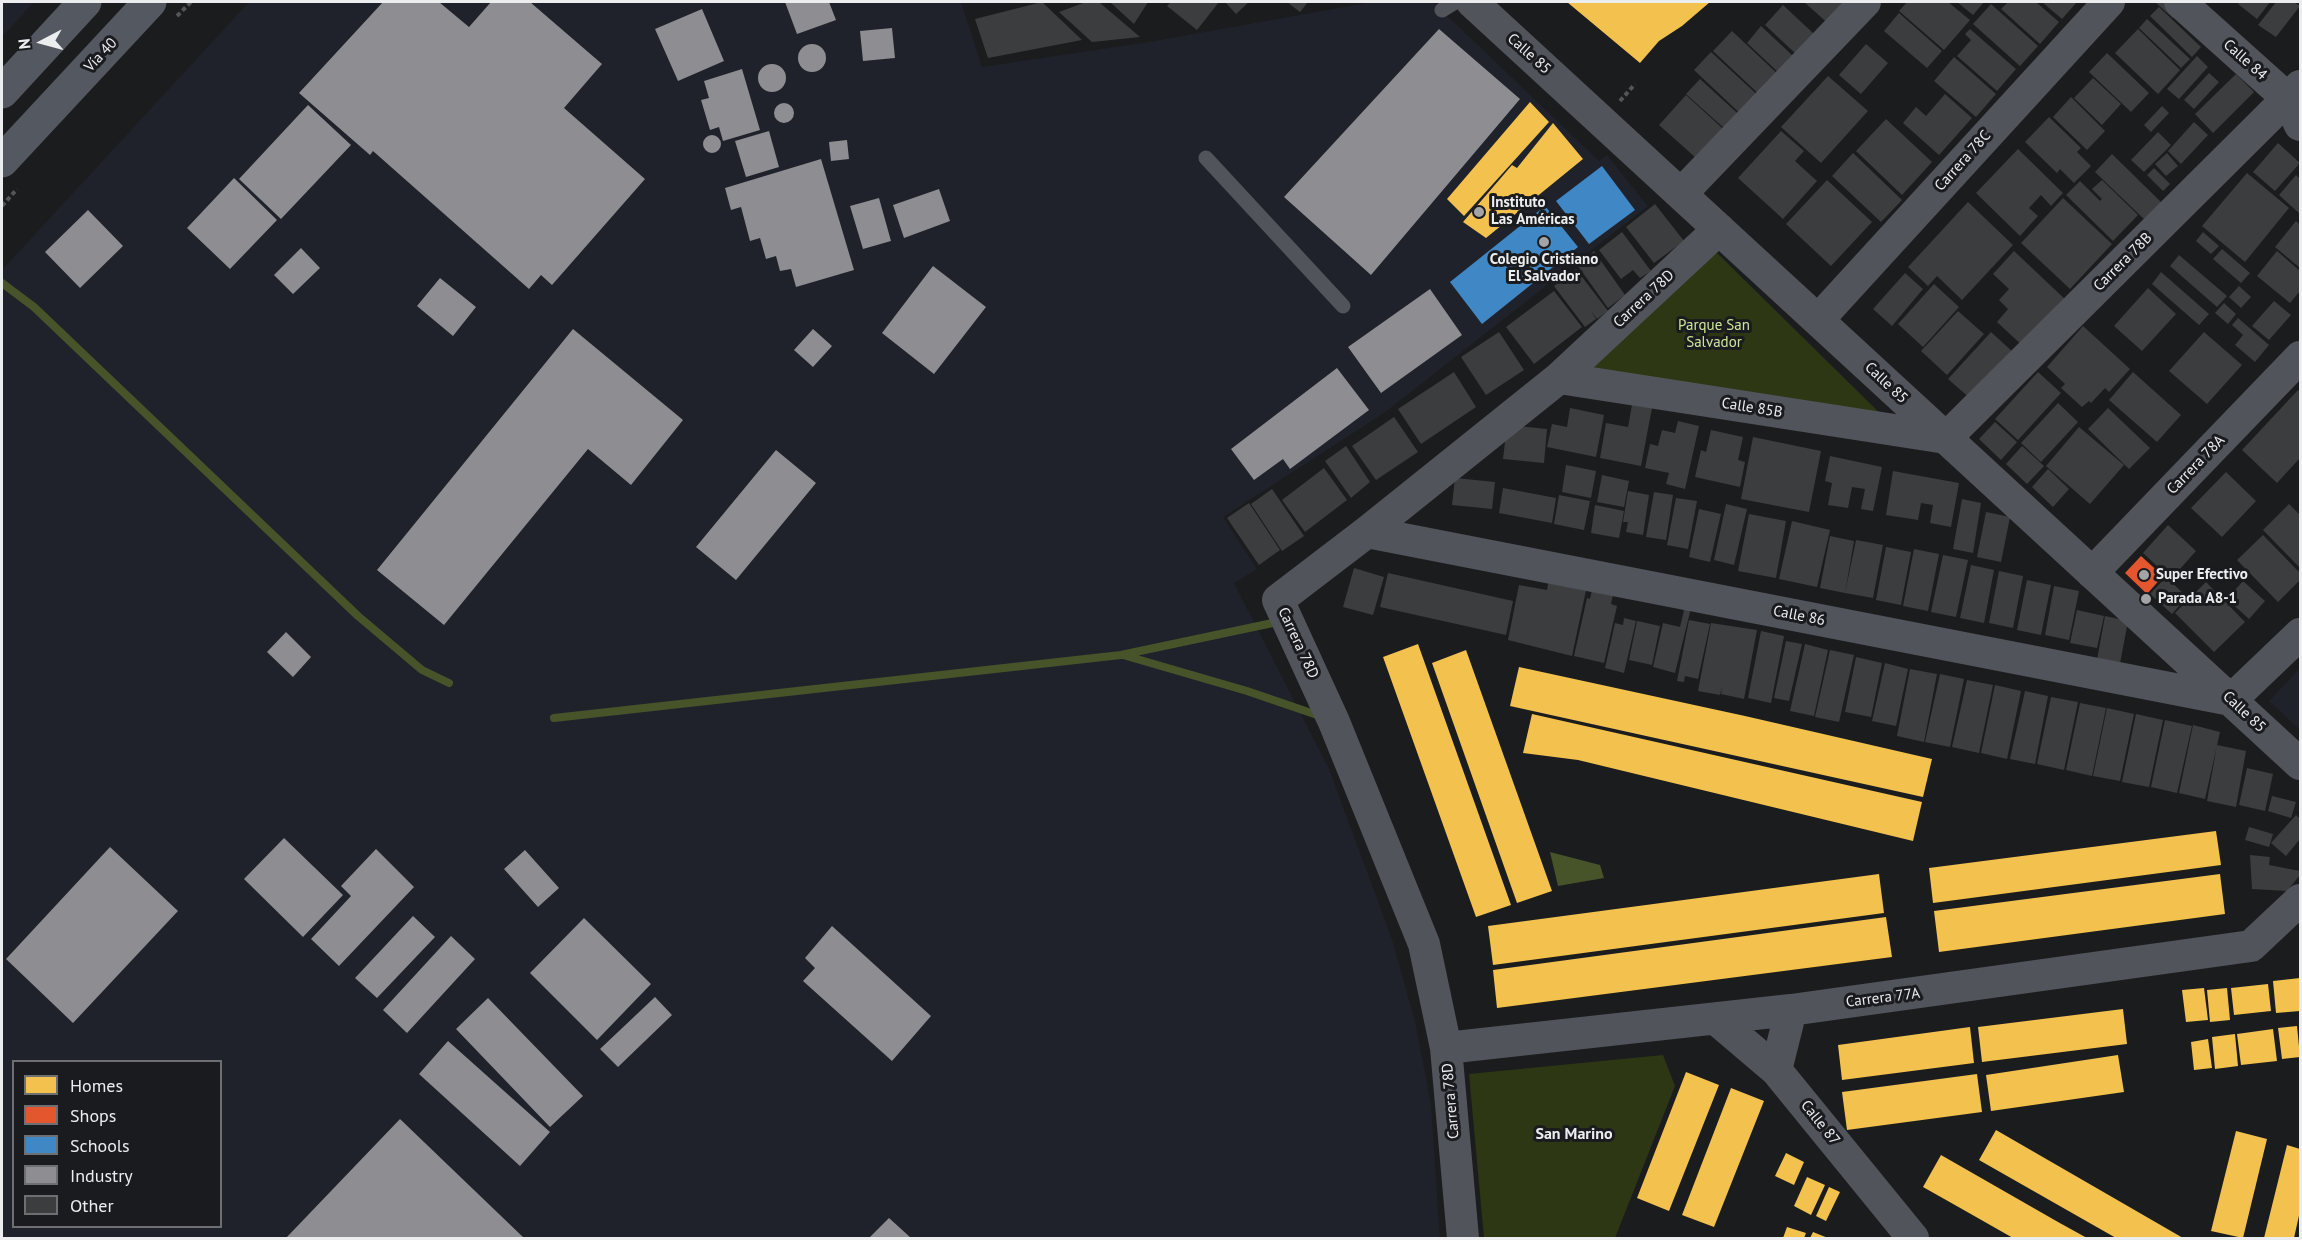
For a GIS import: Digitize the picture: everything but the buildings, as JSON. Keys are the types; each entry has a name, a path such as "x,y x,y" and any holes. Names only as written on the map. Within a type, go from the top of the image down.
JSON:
{"highway":[{"path":"2,92 85,2"},
{"name":"Vía 40","path":"2,160 150,2"}],"street":[{"path":"1681,194 1865,2"},
{"name":"Carrera 78C","path":"1818,320 2109,2"},
{"name":"Calle 84","path":"2180,2 2296,103"},
{"name":"Calle 85","path":"1456,4 1681,194 2301,764"},
{"name":"Carrera 78B","path":"1946,438 2296,103"},
{"name":"Carrera 78D","path":"1463,1239 1446,1048 1424,944 1334,722 1278,600 1367,532 1558,378 1719,229"},
{"name":"Carrera 78A","path":"2092,573 2301,357"},
{"name":"Calle 85B","path":"1558,378 1946,438"},
{"name":"Calle 86","path":"1367,532 2231,700"},
{"path":"2231,700 2301,634"},
{"name":"Carrera 77A","path":"1446,1048 1791,1010 2251,946 2301,900"},
{"path":"1776,1070 1791,1010"},
{"name":"Calle 87","path":"1716,1019 1776,1070 1913,1239"}],"lane":[{"path":"1206,158 1343,306"}],"shaded area":[{"path":"2,2 34,2 2,37"},
{"path":"249,2 961,2 982,67 1149,42 1372,2 1433,2 1599,161 1607,155 1648,206 1384,413 1223,517 1257,569 1234,583 1329,769 1392,939 1415,1021 1431,1104 1440,1238 2,1238 2,270"},
{"path":"2300,668 2300,730 2269,701"},
{"path":"1550,852 1600,865 1604,878 1558,886"}],"green space":[{"name":"Parque San Salvador","path":"1716,252 1895,428 1581,372"},
{"path":"1663,1055 1675,1086 1615,1238 1484,1238 1469,1074"}],"waterway":[{"path":"2,283 34,307 358,616 422,670 449,683"},
{"path":"554,718 1121,655 1282,621"},
{"path":"1123,655 1247,691 1323,717"}],"place":[{"name":"Instituto Las Américas","path":"1479,212"},
{"name":"Colegio Cristiano El Salvador","path":"1544,242"},
{"name":"Super Efectivo","path":"2144,575"},
{"name":"Parada A8-1","path":"2146,599"}],"district":[{"name":"San Marino","path":"1574,1134"}]}
